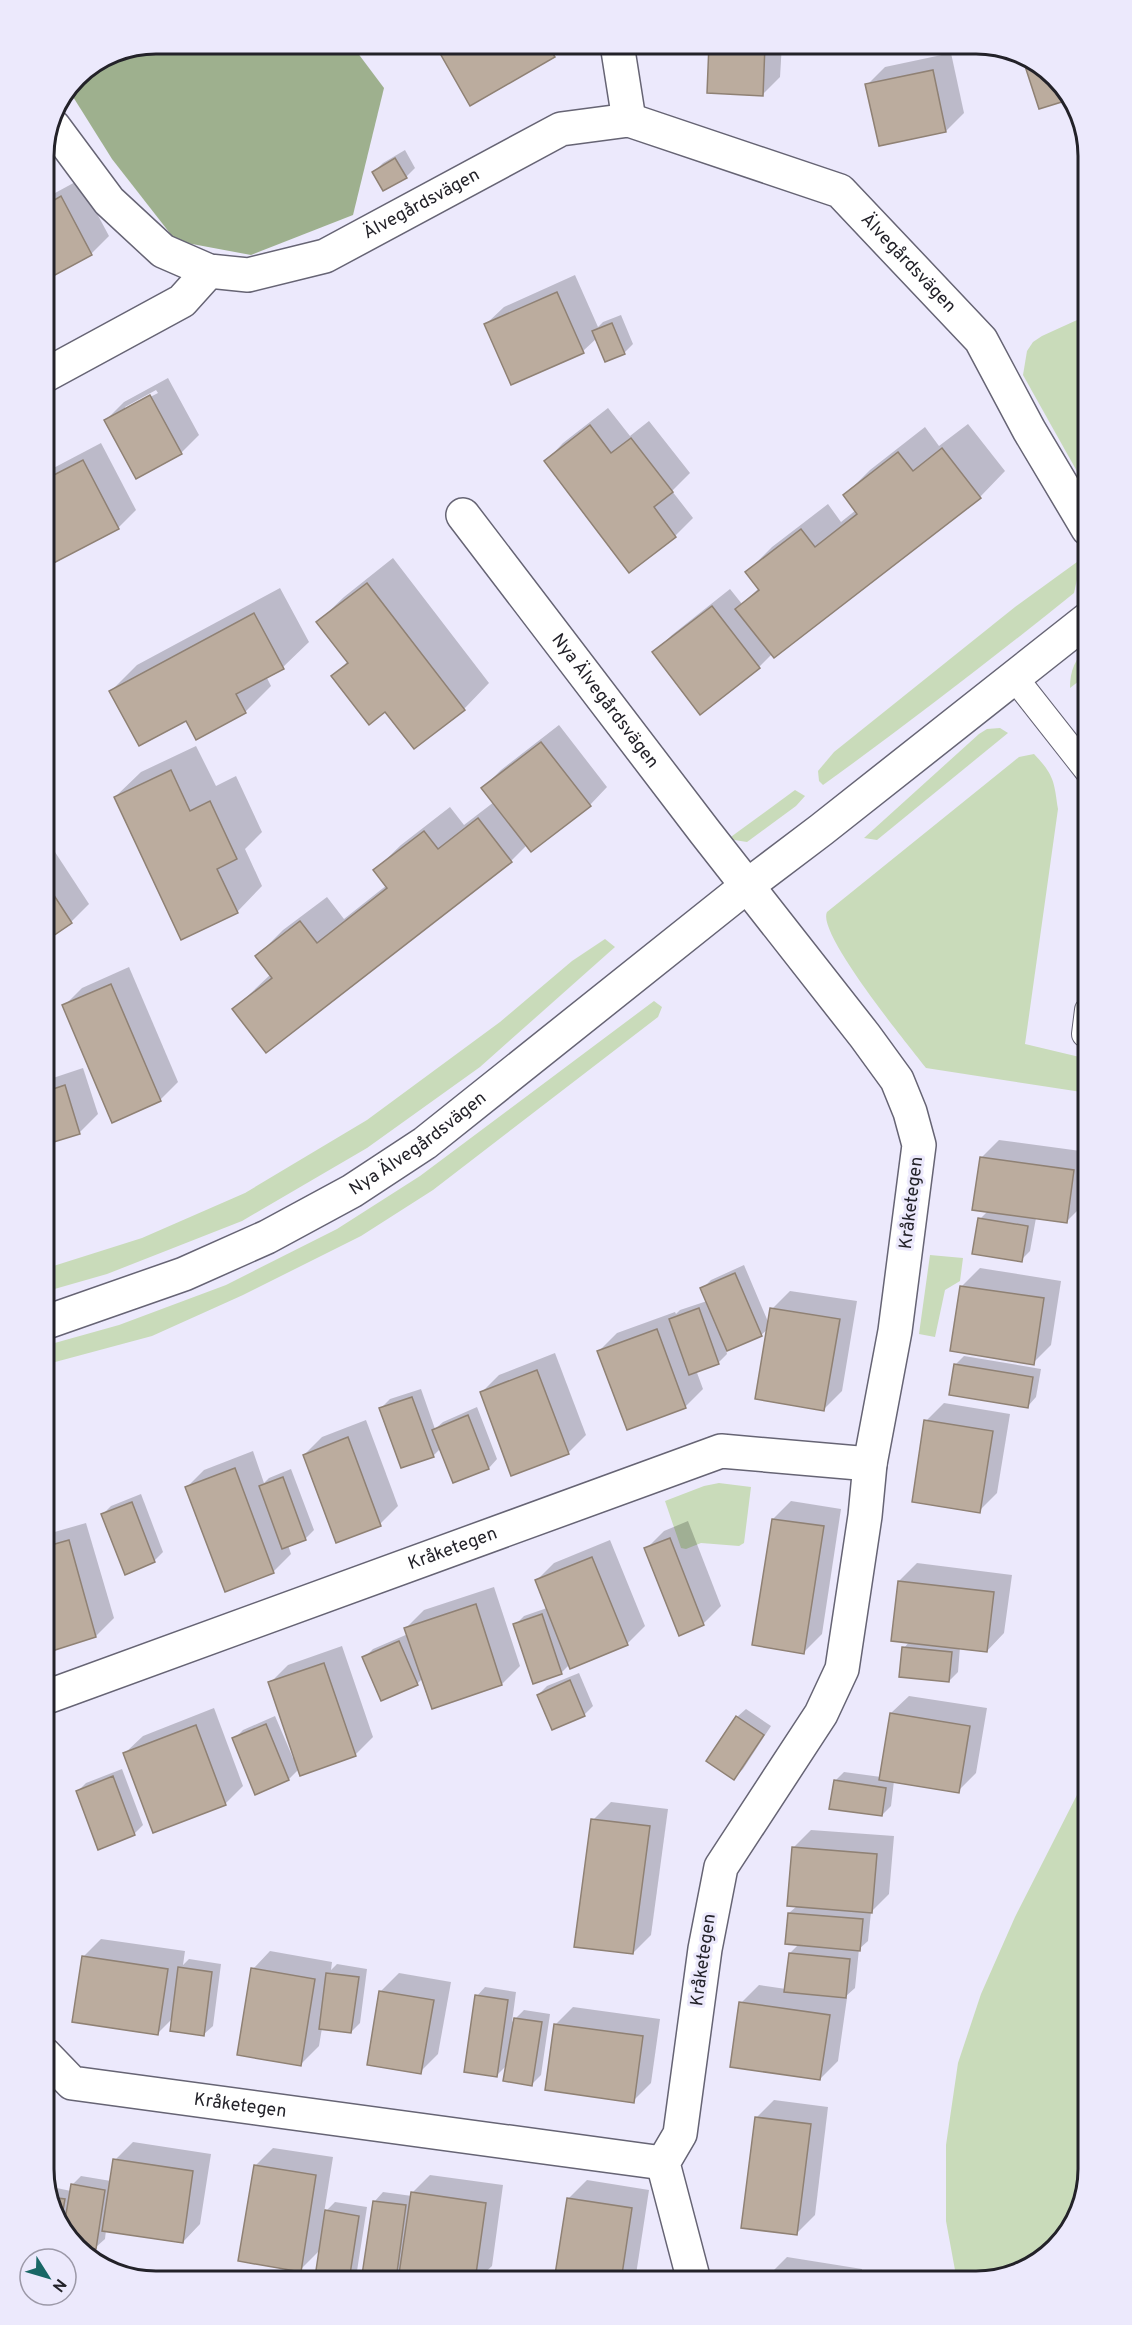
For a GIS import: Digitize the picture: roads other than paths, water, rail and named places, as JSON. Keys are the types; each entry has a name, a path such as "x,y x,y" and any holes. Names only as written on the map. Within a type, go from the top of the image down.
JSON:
{"street":[{"path":"619,54 629,120"},
{"name":"Älvegårdsvägen","path":"57,131 109,201 164,251 209,271 248,275 325,256 561,129 629,120 840,191 981,340 1029,430 1078,511"},
{"path":"54,371 182,301 209,271"},
{"name":"Nya Älvegårdsvägen","path":"463,515 747,886"},
{"name":"Nya Älvegårdsvägen","path":"54,1320 184,1274 267,1237 352,1191 425,1143 747,886 1078,627"},
{"name":"Kråketegen","path":"54,2064 72,2083 663,2163 680,2134 705,1949 721,1867 821,1714 842,1669 865,1516 870,1464 895,1331 919,1145 910,1112 897,1080 747,886"},
{"name":"Kråketegen","path":"54,1694 721,1451 870,1464"},
{"path":"663,2163 691,2271"}],"lane":[{"path":"1014,677 1078,757"}]}
